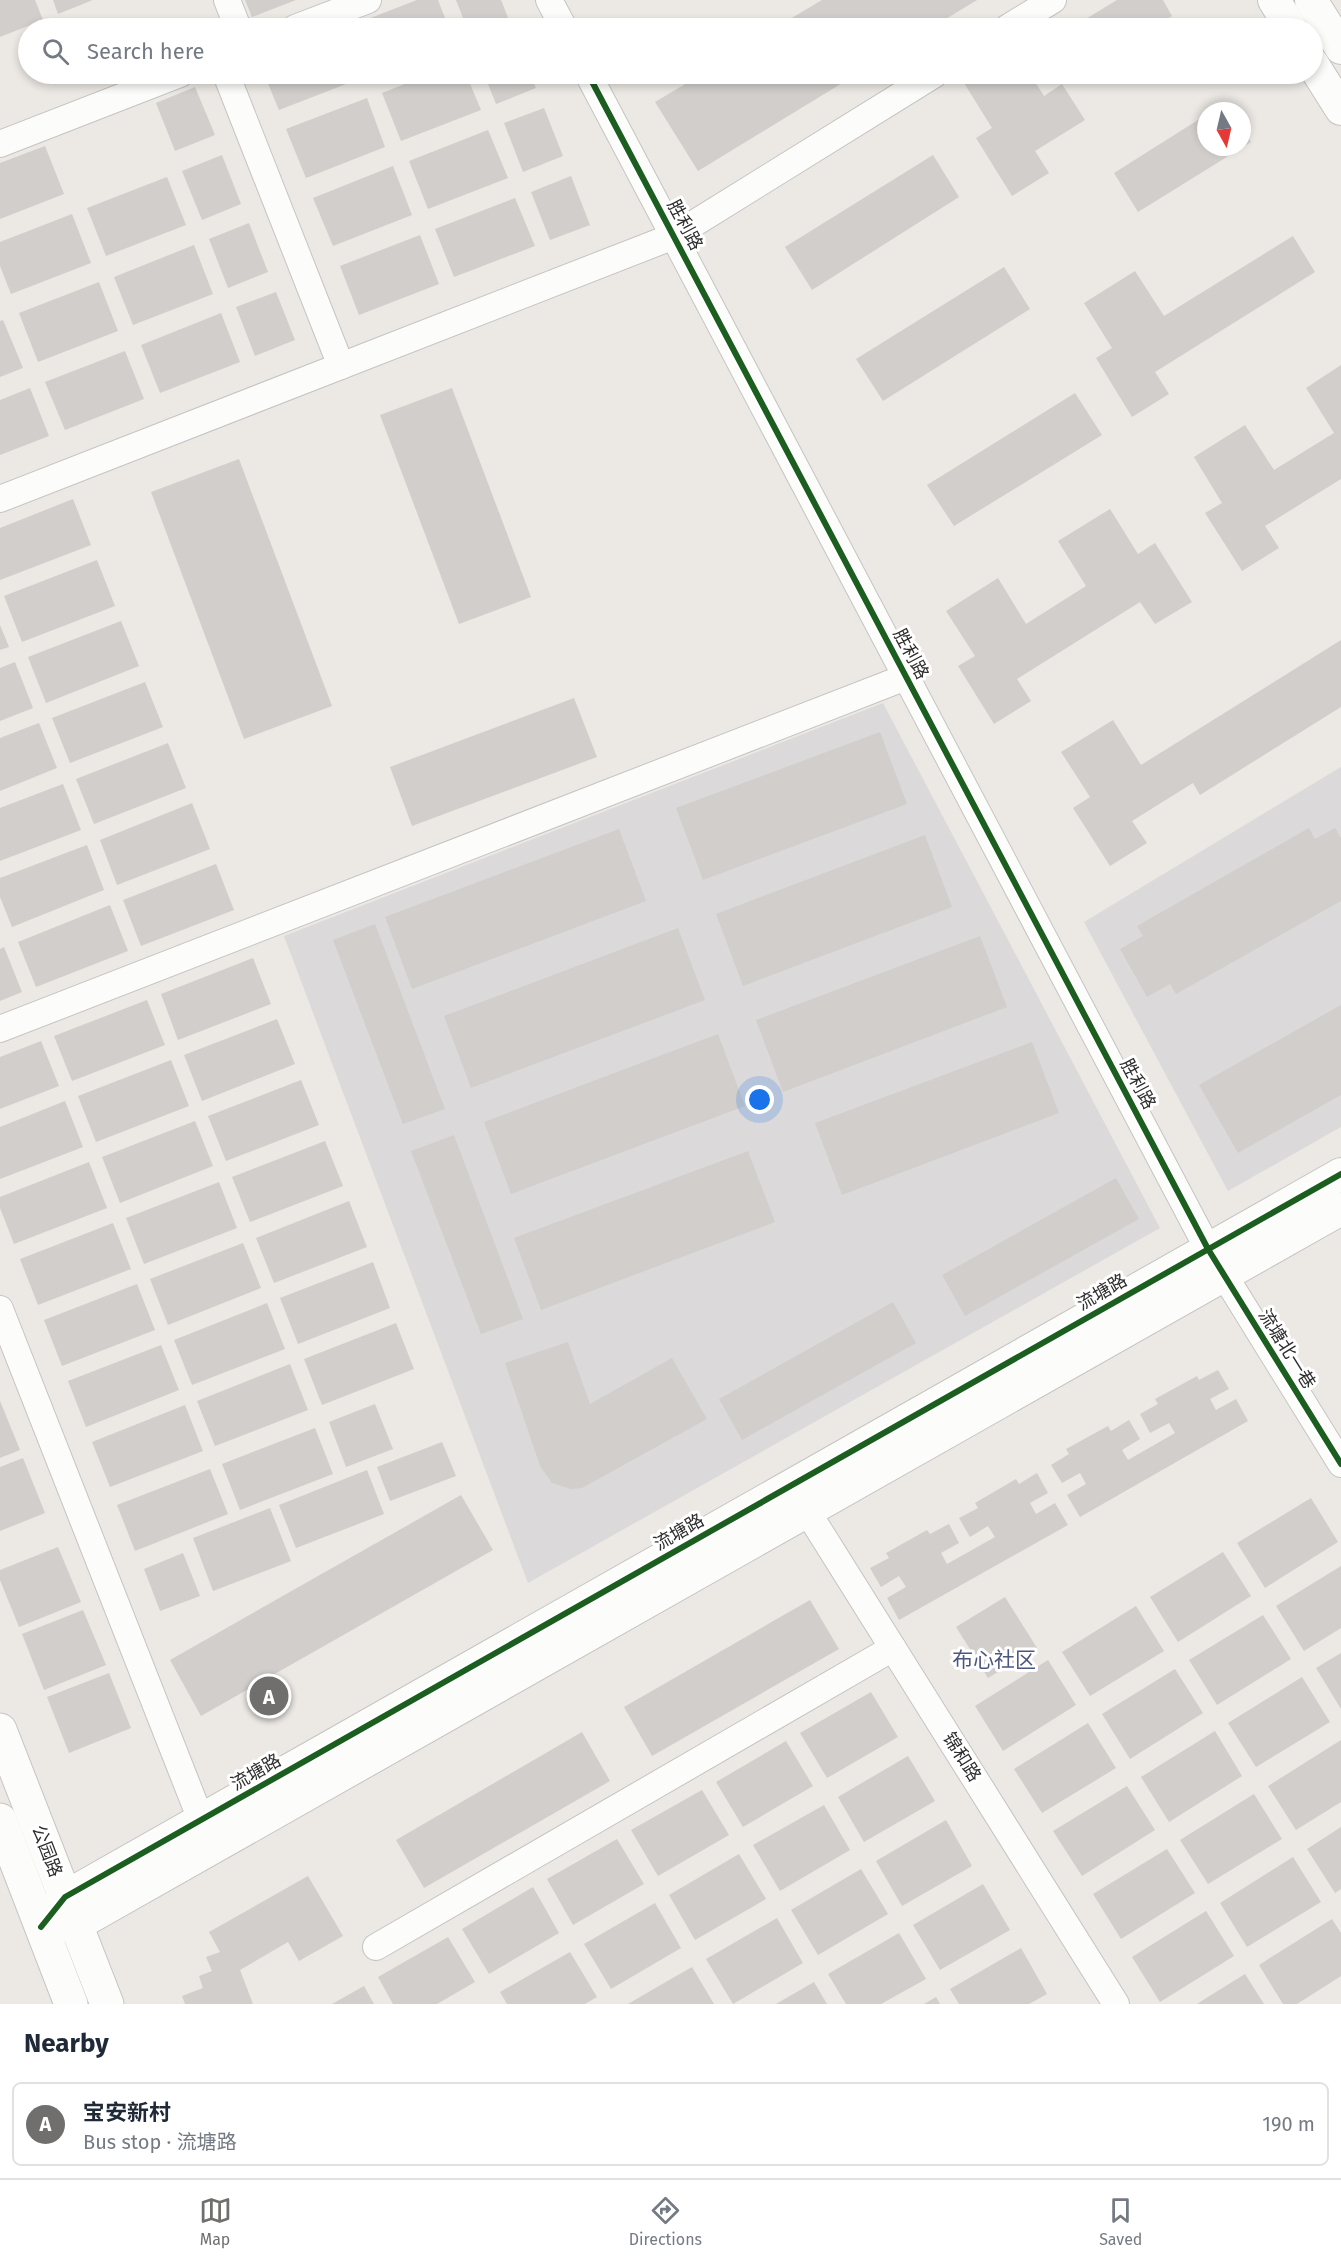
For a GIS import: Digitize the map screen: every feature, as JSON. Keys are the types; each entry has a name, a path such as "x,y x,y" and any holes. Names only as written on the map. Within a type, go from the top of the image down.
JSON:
{"main road":[{"name":"公园路","path":"0,1730 107,2004"},
{"name":"公园路","path":"0,1820 72,2004"}],"street":[{"path":"227,0 234,18"},
{"path":"321,18 368,0"},
{"path":"549,0 559,18"},
{"path":"1023,18 1053,0"},
{"path":"1274,0 1285,18"},
{"path":"1311,0 1322,18"},
{"path":"1323,19 1341,48"},
{"path":"1323,80 1341,109"},
{"path":"0,144 154,84"},
{"path":"230,84 341,366"},
{"name":"胜利路","path":"593,84 1216,1262"},
{"path":"0,499 674,236 919,84"},
{"path":"0,1029 906,677"},
{"name":"流塘路","path":"41,1927 807,1511 1216,1262 1341,1174"},
{"name":"流塘路","path":"70,1911 201,1821 1216,1262 1341,1209"},
{"name":"流塘北一巷","path":"1216,1262 1341,1464"},
{"path":"0,1309 201,1821"},
{"name":"锦和路","path":"807,1511 1116,2004"},
{"path":"376,1947 893,1648"}],"shaded area":[{"path":"883,703 1160,1228 528,1583 284,936"},
{"path":"1341,767 1341,1127 1228,1191 1084,922"}],"building":[{"path":"0,0 35,0 42,18 18,18 18,30 0,37"},
{"path":"53,0 93,0 58,14"},
{"path":"245,0 296,0 252,17"},
{"path":"417,0 438,0 445,18 370,18"},
{"path":"456,0 501,0 508,18 463,18"},
{"path":"822,0 977,0 947,18 792,18"},
{"path":"1117,0 1163,0 1172,16 1169,18 1087,18"},
{"path":"268,84 346,84 279,110"},
{"path":"405,84 470,84 481,110 401,141 382,93"},
{"path":"488,84 534,84 536,88 496,104"},
{"path":"685,84 841,84 698,171 655,102"},
{"path":"965,84 1036,84 1044,96 1062,84 1085,120 1035,151 1049,173 1012,196 976,138 992,128"},
{"path":"195,87 215,135 175,151 156,103"},
{"path":"367,98 385,147 306,178 286,129"},
{"path":"544,108 563,156 523,172 504,123"},
{"path":"1197,121 1197,156 1228,156 1138,212 1114,173"},
{"path":"488,130 508,178 428,209 409,161"},
{"path":"45,146 64,194 0,219 0,163"},
{"path":"222,155 241,204 202,220 182,171"},
{"path":"933,155 959,197 812,290 785,247"},
{"path":"393,166 412,215 333,246 313,198"},
{"path":"571,176 590,225 550,240 531,192"},
{"path":"167,177 186,225 106,256 87,208"},
{"path":"515,198 535,246 454,277 435,229"},
{"path":"72,214 91,263 11,294 0,266 0,242"},
{"path":"249,223 268,272 228,288 209,239"},
{"path":"420,235 439,284 359,315 340,266"},
{"path":"1293,236 1315,272 1155,372 1169,394 1132,417 1096,358 1112,348 1084,303 1135,271 1164,316"},
{"path":"194,245 213,294 133,325 114,277"},
{"path":"1004,267 1030,309 883,401 856,359"},
{"path":"99,282 118,331 38,362 19,313"},
{"path":"276,292 295,340 255,356 236,307"},
{"path":"221,313 240,362 160,393 141,345"},
{"path":"3,320 23,368 0,377 0,321"},
{"path":"125,351 144,399 65,430 45,382"},
{"path":"1341,365 1341,479 1265,526 1279,548 1242,571 1205,513 1222,503 1194,457 1245,425 1274,470 1334,433 1306,388"},
{"path":"30,388 49,436 0,455 0,400"},
{"path":"452,388 531,597 459,624 380,415"},
{"path":"1075,393 1102,435 954,526 927,485"},
{"path":"239,459 332,706 244,739 151,492"},
{"path":"73,499 91,545 0,580 0,528"},
{"path":"1110,509 1138,554 1155,543 1192,602 1155,624 1140,602 1017,679 1031,701 994,724 958,666 975,656 946,611 998,578 1026,624 1086,586 1058,541"},
{"path":"97,560 115,606 22,642 4,596"},
{"path":"121,621 139,666 46,703 28,657"},
{"path":"0,625 9,647 0,650"},
{"path":"1341,640 1341,707 1200,795 1193,783 1132,821 1147,843 1110,866 1073,808 1090,797 1061,752 1113,720 1141,765"},
{"path":"15,662 33,708 0,721 0,668"},
{"path":"145,682 163,727 70,763 52,718"},
{"path":"574,698 597,757 412,826 390,767"},
{"path":"39,723 57,768 0,791 0,738"},
{"path":"880,732 907,804 703,880 676,808"},
{"path":"168,743 186,788 94,824 76,779"},
{"path":"63,784 81,830 0,861 0,808"},
{"path":"192,803 210,849 117,885 100,840"},
{"path":"1309,828 1315,839 1335,828 1341,838 1341,901 1176,994 1170,984 1147,997 1120,949 1143,936 1137,926"},
{"path":"619,829 646,901 412,989 385,917"},
{"path":"925,835 952,907 743,986 716,914"},
{"path":"87,845 104,890 12,927 0,897 0,878"},
{"path":"216,864 234,910 141,946 123,900"},
{"path":"110,905 128,951 36,987 18,942"},
{"path":"375,924 445,1109 403,1124 333,940"},
{"path":"678,928 705,1000 471,1088 444,1016"},
{"path":"980,936 1007,1007 783,1092 756,1020"},
{"path":"4,947 22,992 0,1001 0,949"},
{"path":"253,958 271,1004 178,1040 161,994"},
{"path":"147,1000 165,1045 72,1081 54,1036"},
{"path":"1341,1005 1341,1095 1238,1153 1199,1085"},
{"path":"277,1019 295,1064 202,1101 184,1055"},
{"path":"718,1034 745,1106 511,1194 484,1122"},
{"path":"41,1041 59,1086 0,1109 0,1057"},
{"path":"1032,1042 1059,1113 842,1195 815,1123"},
{"path":"171,1060 189,1106 96,1142 78,1096"},
{"path":"301,1080 319,1125 226,1161 208,1116"},
{"path":"65,1101 83,1147 0,1179 0,1127"},
{"path":"195,1121 213,1166 120,1203 102,1157"},
{"path":"454,1135 523,1319 481,1334 411,1151"},
{"path":"325,1141 343,1186 250,1222 232,1177"},
{"path":"748,1151 775,1222 541,1310 514,1238"},
{"path":"89,1162 107,1208 14,1244 0,1208 0,1197"},
{"path":"1116,1178 1139,1219 965,1316 942,1275"},
{"path":"219,1182 237,1228 144,1264 126,1218"},
{"path":"349,1201 367,1247 274,1283 256,1238"},
{"path":"113,1223 131,1269 38,1305 20,1259"},
{"path":"243,1243 261,1288 168,1325 150,1279"},
{"path":"373,1262 390,1308 298,1344 280,1298"},
{"path":"137,1284 155,1330 62,1366 44,1320"},
{"path":"893,1302 916,1343 742,1440 719,1399"},
{"path":"267,1303 285,1349 192,1385 174,1340"},
{"path":"396,1323 414,1369 322,1405 304,1359"},
{"path":"568,1342 590,1404 672,1358 707,1419 582,1488 571,1489 552,1483 540,1466 505,1363"},
{"path":"161,1345 179,1390 86,1427 68,1381"},
{"path":"290,1364 308,1410 215,1446 197,1401"},
{"path":"1218,1370 1229,1389 1210,1399 1216,1410 1236,1399 1248,1421 1080,1517 1067,1495 1086,1484 1080,1473 1062,1483 1051,1465 1069,1454 1066,1449 1108,1426 1111,1431 1129,1420 1140,1439 1122,1450 1128,1460 1175,1433 1169,1423 1150,1433 1140,1414 1158,1404 1155,1399 1197,1376 1199,1380"},
{"path":"0,1401 20,1450 0,1458"},
{"path":"375,1404 393,1449 346,1467 329,1422"},
{"path":"185,1405 203,1451 110,1487 92,1442"},
{"path":"315,1428 333,1474 240,1510 222,1464"},
{"path":"442,1442 456,1476 390,1501 377,1467"},
{"path":"23,1458 45,1513 0,1531 0,1467"},
{"path":"210,1469 228,1514 135,1551 117,1505"},
{"path":"367,1470 384,1514 296,1548 279,1505"},
{"path":"1037,1473 1048,1493 1030,1503 1036,1514 1055,1503 1068,1525 899,1620 887,1598 906,1587 899,1576 881,1587 870,1568 889,1558 886,1553 927,1530 930,1534 949,1524 959,1543 941,1553 947,1564 995,1537 988,1526 970,1537 959,1518 978,1508 975,1503 1016,1479 1019,1484"},
{"path":"461,1495 493,1550 201,1716 170,1660"},
{"path":"1311,1498 1338,1542 1265,1588 1237,1543"},
{"path":"270,1508 291,1561 213,1591 193,1538"},
{"path":"58,1547 81,1602 19,1627 0,1580 0,1570"},
{"path":"1223,1552 1251,1596 1178,1642 1150,1597"},
{"path":"183,1553 200,1596 160,1611 144,1569"},
{"path":"1341,1566 1341,1628 1304,1651 1276,1606"},
{"path":"1005,1597 1037,1648 988,1678 956,1627"},
{"path":"810,1600 839,1649 652,1756 624,1707"},
{"path":"1136,1606 1164,1651 1090,1696 1062,1652"},
{"path":"83,1610 106,1665 44,1690 22,1634"},
{"path":"1263,1615 1291,1659 1217,1705 1189,1660"},
{"path":"1341,1653 1341,1709 1316,1668"},
{"path":"1048,1660 1076,1705 1003,1751 975,1706"},
{"path":"1175,1669 1203,1713 1130,1759 1102,1714"},
{"path":"109,1673 131,1728 69,1753 47,1697"},
{"path":"1302,1677 1330,1722 1256,1767 1228,1723"},
{"path":"871,1692 898,1737 827,1778 800,1733"},
{"path":"1088,1723 1116,1768 1042,1813 1014,1769"},
{"path":"1215,1731 1242,1776 1169,1822 1141,1777"},
{"path":"582,1732 610,1781 424,1888 396,1840"},
{"path":"1341,1740 1341,1802 1296,1830 1268,1786"},
{"path":"786,1741 813,1786 743,1827 716,1782"},
{"path":"908,1756 935,1801 864,1842 838,1797"},
{"path":"1127,1786 1155,1830 1082,1876 1053,1831"},
{"path":"702,1790 729,1835 658,1876 631,1830"},
{"path":"1254,1794 1282,1839 1208,1884 1180,1840"},
{"path":"824,1805 850,1850 780,1891 753,1845"},
{"path":"946,1820 972,1866 902,1906 876,1861"},
{"path":"1341,1827 1341,1889 1335,1893 1307,1849"},
{"path":"617,1839 644,1884 573,1925 547,1879"},
{"path":"1167,1849 1195,1893 1121,1939 1093,1894"},
{"path":"739,1854 766,1899 695,1940 669,1895"},
{"path":"1293,1857 1321,1902 1247,1947 1220,1903"},
{"path":"861,1869 888,1914 818,1955 791,1910"},
{"path":"308,1876 343,1936 299,1961 288,1942 240,1970 253,2004 185,2004 182,1996 203,1988 199,1976 212,1971 206,1957 220,1952 209,1932"},
{"path":"983,1884 1010,1930 940,1970 913,1925"},
{"path":"533,1887 559,1933 489,1974 462,1929"},
{"path":"655,1903 681,1948 611,1989 584,1944"},
{"path":"1206,1911 1234,1956 1160,2002 1132,1957"},
{"path":"777,1918 803,1963 733,2004 706,1959"},
{"path":"1332,1919 1341,1933 1341,1976 1297,2004 1283,2004 1259,1965"},
{"path":"899,1933 926,1979 881,2004 846,2004 828,1974"},
{"path":"448,1937 475,1982 437,2004 393,2004 378,1977"},
{"path":"1021,1948 1047,1994 1029,2004 959,2004 950,1989"},
{"path":"570,1952 597,1997 585,2004 507,2004 500,1992"},
{"path":"692,1967 714,2004 628,2004 657,1987"},
{"path":"1245,1974 1264,2004 1197,2004 1208,1997"},
{"path":"814,1982 827,2004 776,2004"},
{"path":"364,1986 374,2004 332,2004"},
{"path":"936,1997 940,2004 924,2004"}],"cycle path":[{"path":"593,84 1208,1249 1341,1464"},
{"path":"41,1927 65,1897 1341,1174"}],"place":[{"name":"宝安新村","path":"269,1696"}],"district":[{"name":"布心社区","path":"994,1660"}]}
